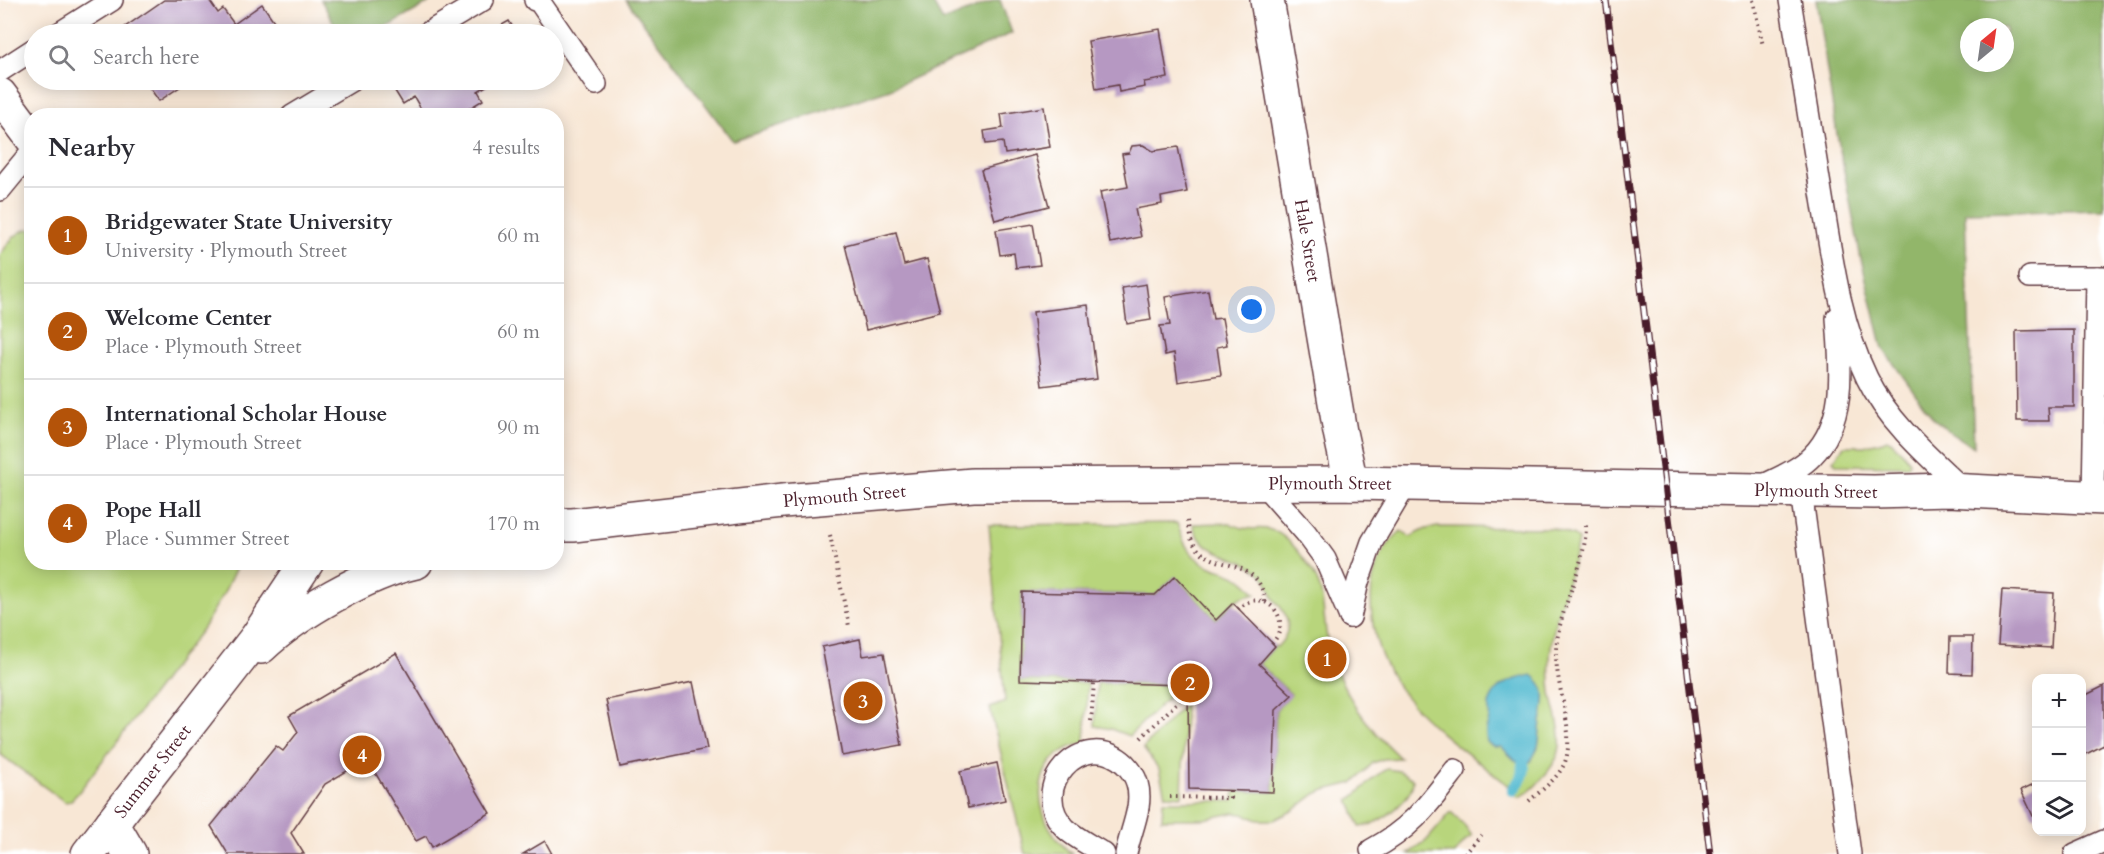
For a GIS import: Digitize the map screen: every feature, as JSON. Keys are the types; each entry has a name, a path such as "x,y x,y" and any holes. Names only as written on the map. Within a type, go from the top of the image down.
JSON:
{"main road":[{"name":"Hale Street","path":"1267,0 1340,432 1351,483"},
{"path":"0,95 24,127"},
{"name":"Plymouth Street","path":"564,527 795,500 973,485 1407,483 1801,491 1965,491 2099,498"},
{"name":"Summer Street","path":"88,854 257,637 302,570"},
{"name":"Summer Street","path":"217,690 269,640 303,614 364,580 390,570"},
{"path":"111,823 130,854"}],"lane":[{"path":"74,24 112,0"},
{"path":"443,24 483,0"},
{"path":"535,0 539,1 555,24"},
{"path":"1790,0 1835,278 1848,331 1868,380 1890,414 1906,435 1965,491"},
{"path":"564,37 596,84"},
{"path":"0,71 24,55"},
{"path":"305,108 335,90"},
{"path":"0,190 24,161"},
{"path":"2030,277 2100,277 2099,498"},
{"path":"1754,490 1802,465 1813,456 1834,420 1837,409 1839,370 1835,278"},
{"path":"1263,484 1325,559 1350,616 1358,582 1372,542 1407,483"},
{"path":"1801,491 1850,854"},
{"path":"1104,854 1066,829 1057,817 1052,804 1052,790 1056,777 1065,765 1076,757 1090,752 1105,753 1119,758 1130,768 1137,781 1140,796 1138,810 1126,854"},
{"path":"1371,850 1392,839 1414,821 1455,770"},
{"path":"2075,854 2104,841"}],"path":[{"path":"1186,517 1192,541 1197,548 1210,557 1236,566 1252,575 1262,588 1265,602"},
{"path":"1529,801 1552,781 1567,758 1568,735 1556,651 1564,606 1583,553 1586,523"},
{"path":"829,531 849,626"},
{"path":"1238,609 1254,600 1265,602 1274,608 1280,623 1276,638 1272,643"},
{"path":"1091,724 1094,683"},
{"path":"1139,740 1188,692"},
{"path":"1165,797 1230,798 1230,791"},
{"path":"1465,854 1481,836"}],"green space":[{"path":"321,0 434,0 392,24 334,24"},
{"path":"626,0 931,0 943,21 1000,0 1012,33 890,89 733,141"},
{"path":"1816,0 2104,0 2104,209 1965,212 1974,447 1933,418 1883,349 1861,259 1837,134"},
{"path":"24,230 24,570 235,570 203,628 78,793 70,801 65,802 0,754 0,255"},
{"path":"1891,441 1910,461 1908,466 1837,465 1833,461 1844,446 1864,446"},
{"path":"1177,523 1186,545 1195,557 1210,567 1240,579 1256,594 1239,599 1216,620 1175,577 1155,595 1022,592 1020,680 1088,683 1085,743 1057,755 1048,766 1040,791 1041,805 1053,833 1072,854 1025,854 990,708 1005,702 989,525"},
{"path":"1226,523 1246,529 1268,529 1278,533 1293,546 1307,563 1320,588 1328,644 1335,667 1349,696 1367,723 1400,758 1384,759 1373,763 1353,783 1314,795 1294,810 1274,820 1258,820 1233,813 1204,819 1162,819 1163,801 1233,801 1234,791 1273,792 1276,710 1291,694 1259,664 1282,641 1288,625 1285,614 1274,599 1265,579 1250,565 1220,553 1203,542 1193,524"},
{"path":"1438,527 1552,528 1574,536 1578,540 1550,651 1551,692 1560,732 1560,747 1547,773 1529,791 1518,797 1515,793 1520,786 1517,782 1508,785 1437,729 1416,708 1398,686 1384,661 1375,633 1371,591 1382,554 1401,531 1410,537 1426,529"},
{"path":"1097,683 1181,685 1129,736 1095,726"},
{"path":"1185,704 1182,796 1165,795 1159,769 1143,748"},
{"path":"1387,769 1399,771 1413,779 1412,787 1402,803 1385,817 1360,827 1349,800"},
{"path":"1451,812 1472,836 1455,854 1408,854 1427,840"}],"water":[{"path":"1532,675 1544,690 1544,702 1539,742 1530,762 1524,763 1513,759 1501,747 1494,747 1487,742 1486,732 1491,698 1499,687"}],"building":[{"path":"164,0 209,0 218,13 223,9 234,24 129,24"},
{"path":"262,4 276,24 234,24"},
{"path":"1160,29 1168,78 1144,82 1145,87 1119,92 1118,85 1096,89 1088,41"},
{"path":"151,90 175,90 159,101"},
{"path":"480,90 478,91 483,100 470,108 420,108 414,97 403,104 395,91"},
{"path":"1044,107 1050,147 1005,154 1003,142 986,144 984,131 1003,128 1001,114"},
{"path":"1143,145 1153,151 1178,147 1187,192 1161,197 1162,204 1135,209 1141,237 1110,243 1100,192 1128,187 1122,154 1129,153 1132,146"},
{"path":"1035,155 1049,206 995,220 981,170"},
{"path":"1033,224 1040,265 1016,268 1014,253 1000,255 996,230"},
{"path":"896,232 904,265 927,259 940,312 866,330 845,245"},
{"path":"1146,284 1151,320 1127,324 1122,288"},
{"path":"1208,290 1213,319 1222,318 1227,345 1217,347 1221,375 1178,382 1174,353 1165,355 1160,326 1170,325 1165,297"},
{"path":"1088,305 1097,379 1042,386 1033,312"},
{"path":"2074,330 2074,407 2048,407 2049,421 2017,421 2016,331"},
{"path":"1175,576 1216,620 1233,603 1275,646 1259,664 1292,695 1276,710 1273,792 1189,789 1188,692 1181,685 1020,680 1022,592 1155,595"},
{"path":"2002,590 2054,593 2051,648 1998,645"},
{"path":"1950,637 1973,637 1972,674 1949,673"},
{"path":"860,639 863,656 884,653 902,745 842,756 822,647"},
{"path":"396,653 490,813 432,847 426,836 416,841 367,759 325,784 291,833 304,854 228,854 211,826 276,746 283,751 298,732 289,716"},
{"path":"693,682 707,749 620,767 606,700"},
{"path":"2104,686 2104,745 2086,754 2086,728 2086,695"},
{"path":"997,763 1005,800 968,808 960,771"},
{"path":"2032,785 2032,814 2021,790"},
{"path":"545,841 552,854 523,854"}],"waterway":[{"path":"1513,790 1523,774 1523,763"}],"railway":[{"path":"1606,0 1710,854"}],"place":[{"name":"Bridgewater State University","path":"1327,659"},
{"name":"Welcome Center","path":"1190,683"},
{"name":"International Scholar House","path":"863,701"},
{"name":"Pope Hall","path":"362,755"}]}
